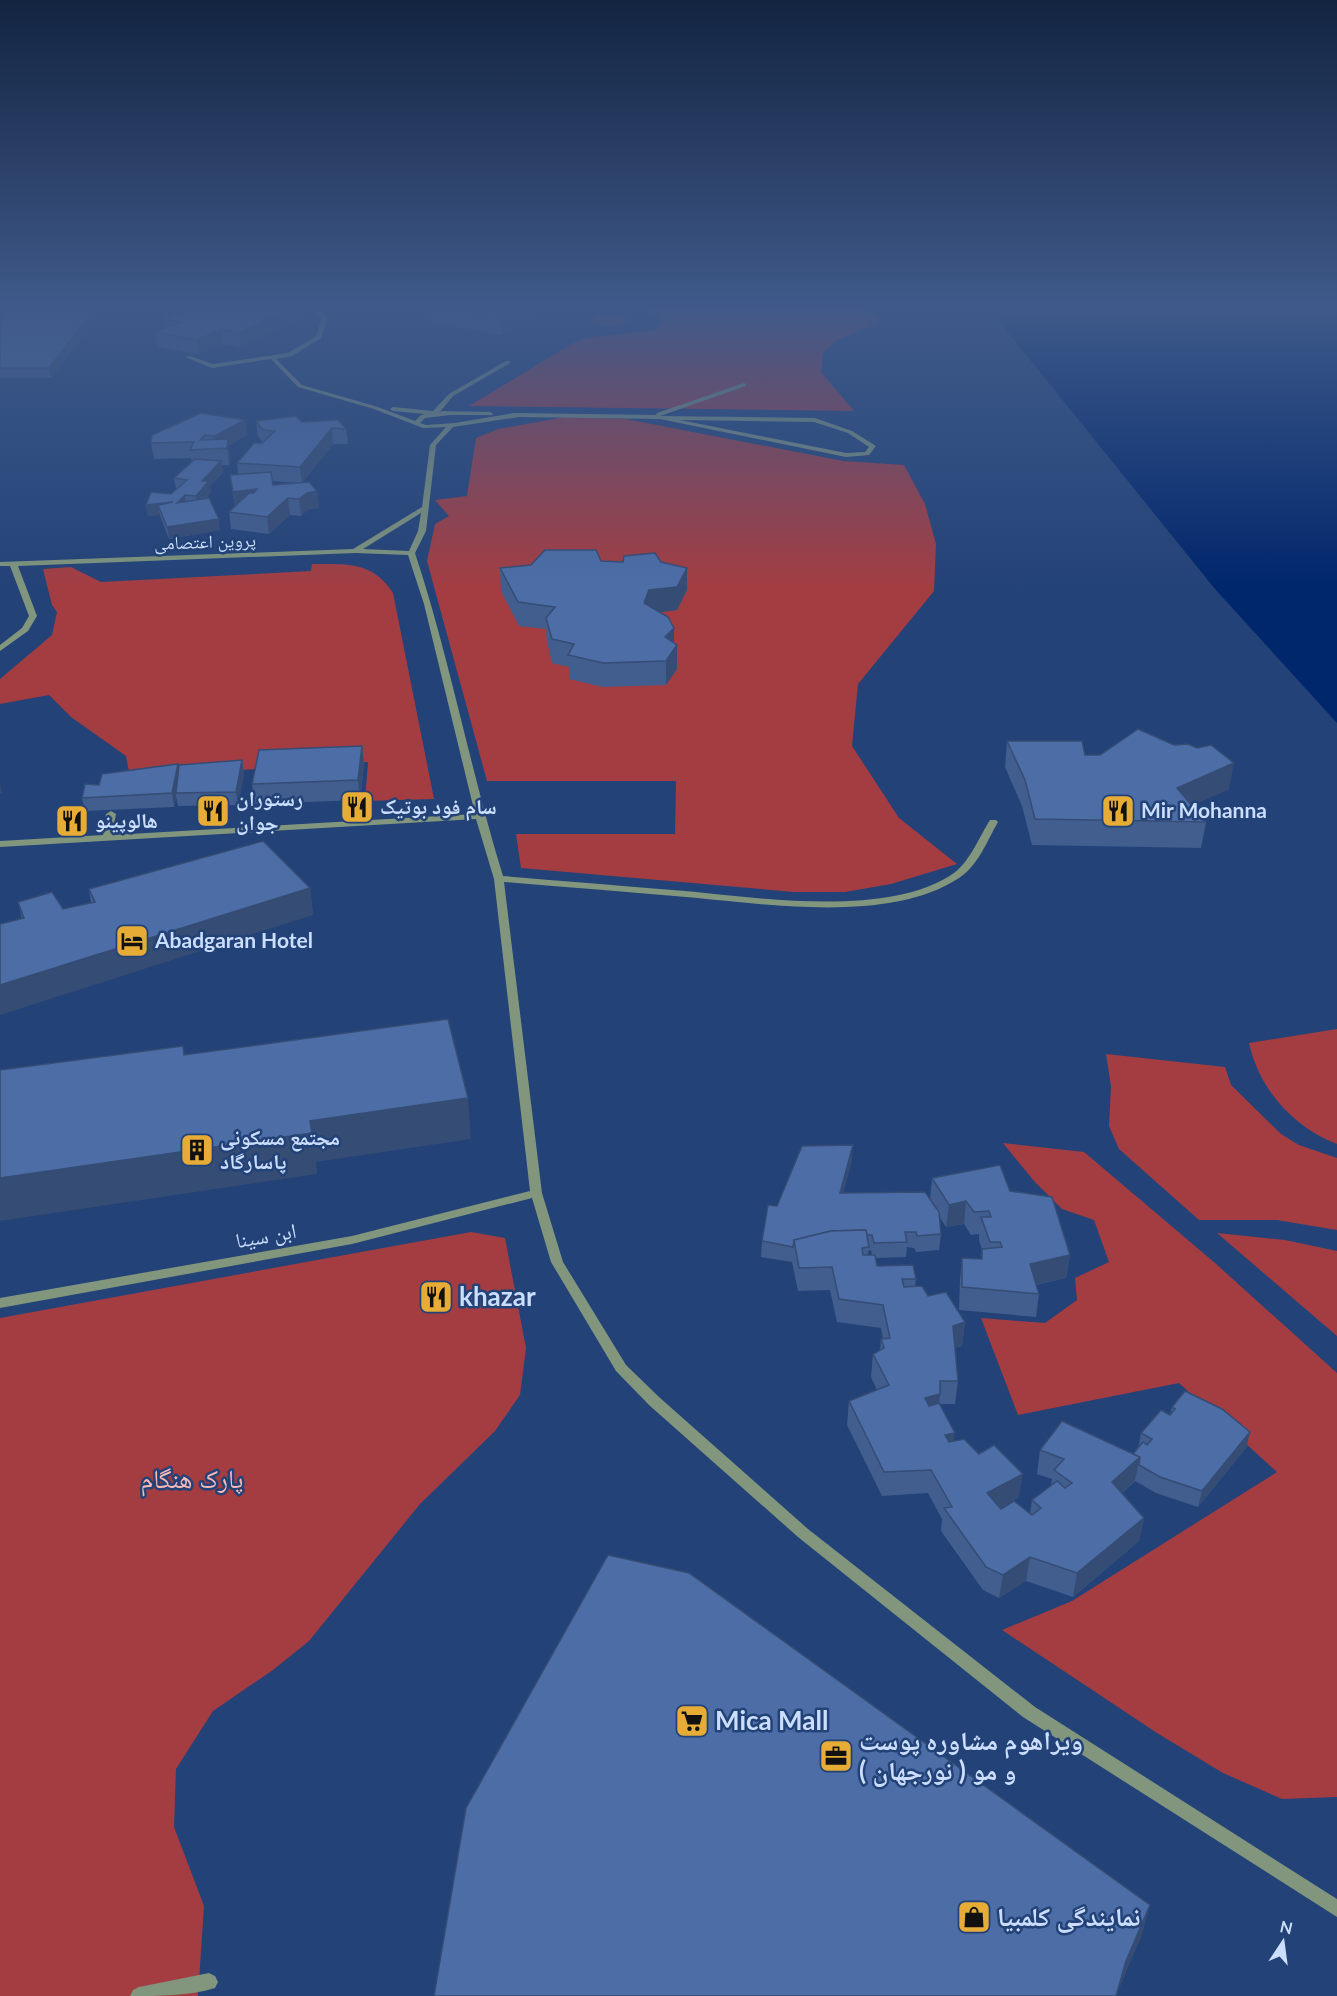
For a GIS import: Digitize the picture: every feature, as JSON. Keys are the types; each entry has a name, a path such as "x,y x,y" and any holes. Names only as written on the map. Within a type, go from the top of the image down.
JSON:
{"street":[{"path":"356,402 432,427 520,415"},
{"path":"438,413 446,402"},
{"path":"653,416 694,402"},
{"path":"376,408 438,413 653,416 815,420 850,432 873,446 867,454 846,455 653,416"},
{"path":"433,445 419,424 418,418 438,413 457,419 433,445 422,531 411,553 428,604 480,816 499,879 536,1193 557,1262 621,1368 654,1401 803,1533 1029,1712 1337,1909"},
{"path":"355,551 426,507"},
{"name":"پروین اعتصامی","path":"0,564 355,551 411,553"},
{"path":"0,649 26,629 33,616 13,563"},
{"path":"107,838 111,814"},
{"path":"0,844 480,816"},
{"path":"499,879 813,905 861,903 929,888 957,875 993,822"},
{"name":"ابن سینا","path":"0,1303 352,1240 536,1193"},
{"path":"139,1996 209,1982"}],"green space":[{"path":"475,402 847,402 854,411 469,406"},
{"path":"565,417 626,419 843,461 904,465 925,504 936,544 934,591 858,684 852,746 899,818 957,864 891,884 845,892 794,892 521,868 516,834 675,834 676,781 487,781 427,561 435,524 449,516 435,500 467,496 476,438 498,429"},
{"path":"312,564 358,566 377,575 393,593 434,799 365,801 368,762 130,777 126,756 71,717 49,695 0,704 0,679 52,635 57,612 52,605 43,569 71,567 101,582 311,571"},
{"path":"1337,1029 1337,1144 1306,1128 1280,1104 1261,1076 1249,1043"},
{"path":"1106,1054 1225,1067 1231,1085 1281,1134 1299,1145 1337,1158 1337,1230 1277,1220 1199,1220 1119,1149 1109,1126 1111,1086"},
{"path":"1003,1143 1084,1152 1215,1263 1337,1373 1337,1797 1282,1799 1223,1773 1157,1733 1002,1630 1072,1601 1277,1472 1179,1383 1018,1415 981,1318 1045,1323 1077,1300 1075,1278 1109,1262 1094,1220 1062,1209 1034,1181"},
{"name":"پارک هنگام","path":"471,1232 505,1238 526,1348 520,1395 495,1431 420,1504 309,1641 273,1670 213,1711 176,1769 174,1827 204,1906 198,1996 0,1996 0,1318"},
{"path":"1217,1233 1285,1240 1337,1251 1337,1336"}],"water":[{"path":"1064,402 1337,402 1337,723 1215,589"}],"building":[{"path":"201,413 245,420 215,436 205,435 200,440 228,439 227,448 190,450 194,442 151,443 152,435"},
{"path":"296,416 302,422 338,420 346,429 332,428 300,467 237,463 254,443 262,443 275,431 263,430 256,421"},
{"path":"195,459 221,461 202,481 209,481 196,496 185,495 177,503 209,498 219,519 167,527 158,505 173,502 146,505 151,492 171,494 187,480 174,478"},
{"path":"271,472 273,485 309,482 317,491 307,493 299,499 288,498 267,517 229,512 249,493 254,493 257,489 233,492 230,475"},
{"path":"545,550 596,550 601,561 623,562 624,556 655,553 661,562 687,568 677,587 649,590 644,603 668,617 674,628 665,637 677,645 666,661 603,663 568,655 574,644 552,639 546,618 555,607 518,602 500,568 531,565"},
{"path":"1138,729 1174,745 1188,744 1197,748 1211,745 1234,763 1177,788 1206,822 1035,819 1025,780 1007,741 1082,741 1085,755 1100,755"},
{"path":"362,746 358,780 252,784 259,750"},
{"path":"242,760 236,792 176,793 179,765"},
{"path":"178,764 172,793 82,798 85,784 99,785 102,774"},
{"path":"263,841 310,888 0,985 0,924 24,918 18,902 52,892 63,909 95,902 89,889"},
{"path":"448,1019 468,1098 310,1121 312,1133 0,1178 0,1070 183,1046 184,1055"},
{"path":"853,1145 840,1193 925,1192 939,1212 941,1234 917,1236 916,1232 905,1232 907,1242 874,1243 872,1235 867,1235 866,1230 831,1231 794,1240 793,1247 762,1241 768,1205 777,1206 802,1146"},
{"path":"1000,1165 1010,1191 1052,1197 1070,1255 1030,1264 1039,1294 962,1287 962,1258 982,1259 982,1249 1002,1247 1000,1242 990,1242 981,1217 991,1217 989,1211 974,1212 966,1201 949,1205 932,1178"},
{"path":"866,1230 869,1247 862,1248 863,1255 875,1255 877,1266 913,1265 916,1279 902,1279 904,1287 922,1286 928,1296 946,1292 965,1322 953,1326 958,1381 940,1381 940,1394 925,1398 929,1406 939,1403 955,1433 945,1435 949,1442 964,1439 979,1454 994,1445 1023,1474 987,1493 1001,1509 1014,1501 1032,1515 1041,1508 1032,1500 1057,1481 1065,1488 1072,1483 1054,1470 1064,1459 1040,1450 1062,1421 1140,1457 1112,1482 1144,1518 1077,1573 1030,1557 1003,1575 986,1567 944,1508 952,1507 931,1470 884,1472 849,1401 889,1385 873,1354 884,1348 881,1339 890,1338 883,1305 839,1299 832,1267 799,1268 794,1240 831,1231"},
{"path":"1185,1391 1222,1409 1250,1432 1202,1491 1160,1477 1139,1465 1140,1457 1133,1454 1143,1442 1147,1445 1152,1439 1141,1433 1161,1410 1170,1415 1175,1409 1172,1407"},
{"name":"Mica Mall","path":"608,1555 689,1573 1150,1905 1126,1961 1116,1996 434,1996 466,1808"}],"place":[{"name":"سام فود بوتیک","path":"357,807"},
{"name":"رستوران جوان","path":"213,811"},
{"name":"Mir Mohanna","path":"1118,811"},
{"name":"هالوپینو","path":"72,821"},
{"name":"Abadgaran Hotel","path":"132,941"},
{"name":"مجتمع مسکونی پاسارگاد","path":"197,1150"},
{"name":"khazar","path":"436,1297"},
{"name":"Mica Mall","path":"692,1721"},
{"name":"ویراهوم مشاوره پوست و مو ( نورجهان )","path":"836,1756"},
{"name":"نمایندگی کلمبیا","path":"974,1917"}]}
